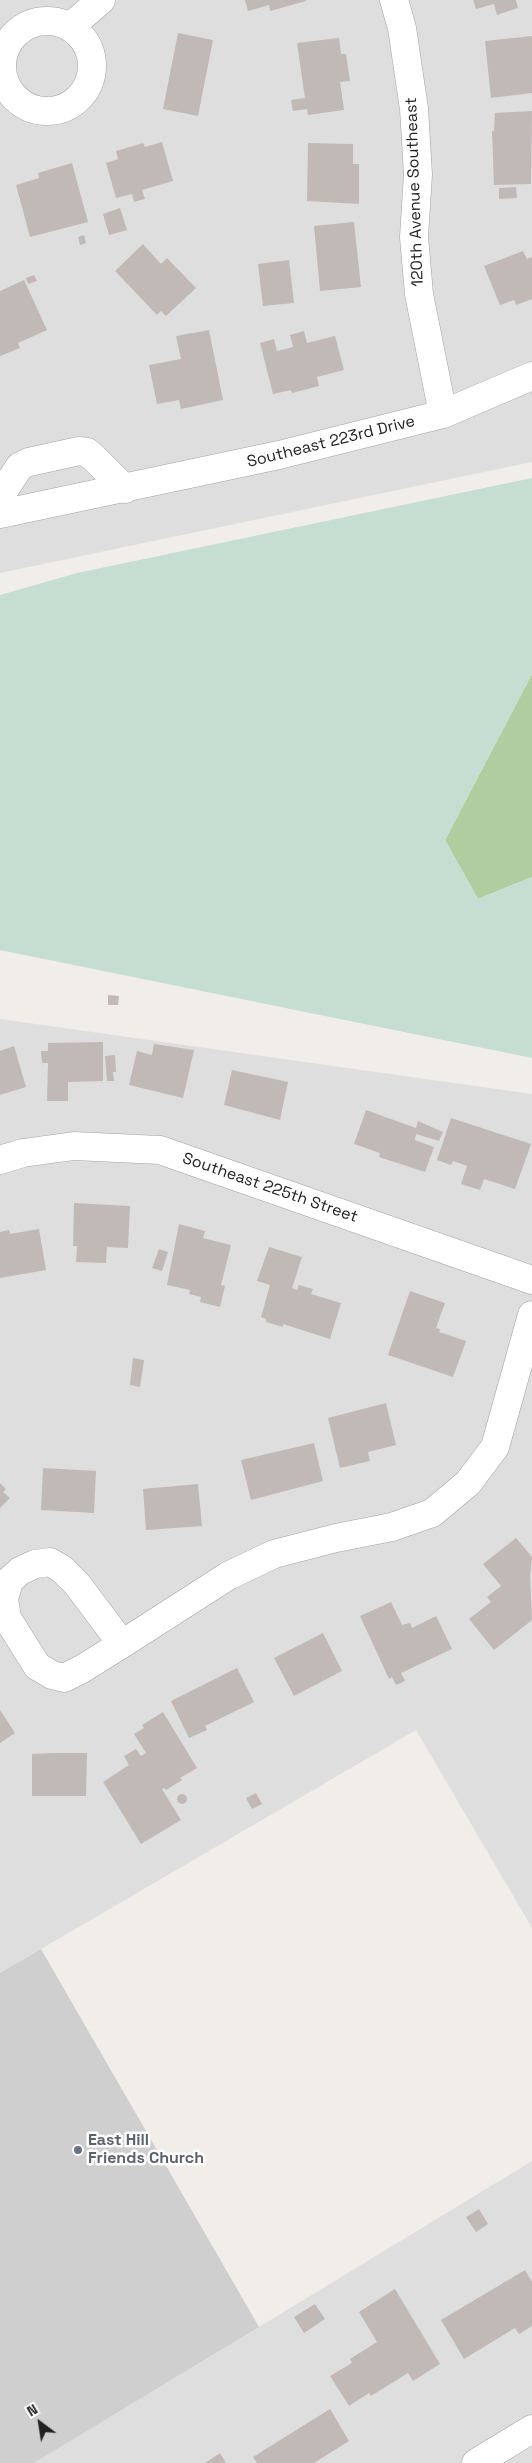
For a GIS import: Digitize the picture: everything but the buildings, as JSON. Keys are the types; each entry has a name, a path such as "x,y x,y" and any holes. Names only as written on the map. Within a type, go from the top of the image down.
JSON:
{"street":[{"path":"70,27 101,0"},
{"name":"120th Avenue Southeast","path":"394,0 402,28 414,109 418,174 414,237 419,294 443,414"},
{"name":"Southeast 223rd Drive","path":"0,514 279,455 443,414 532,376"},
{"path":"0,496 20,466 28,462 79,450 87,452 125,489"},
{"name":"Southeast 225th Street","path":"0,1160 23,1153 74,1146 160,1150 532,1280"},
{"path":"122,1644 77,1584 62,1569 50,1562 35,1564 20,1571 9,1581 4,1598 7,1618 37,1666 52,1675 64,1678 122,1644 228,1576 274,1554 336,1538 392,1528 432,1513 468,1483 495,1447 532,1315"},
{"path":"476,2463 532,2429"}],"shaded area":[{"path":"0,0 532,0 532,462 0,573"},
{"path":"0,1019 532,1094 532,1928 416,1730 0,1973"},
{"name":"East Hill Friends Church","path":"41,1949 259,2327 34,2463 0,2463 0,1973"},
{"path":"532,2161 532,2463 34,2463 259,2327"}],"green space":[{"path":"532,478 532,674 445,840 478,899 532,877 532,1058 0,950 0,595 77,573"},
{"path":"532,674 532,877 478,899 445,840"}],"place":[{"name":"East Hill Friends Church","path":"78,2150"}]}
